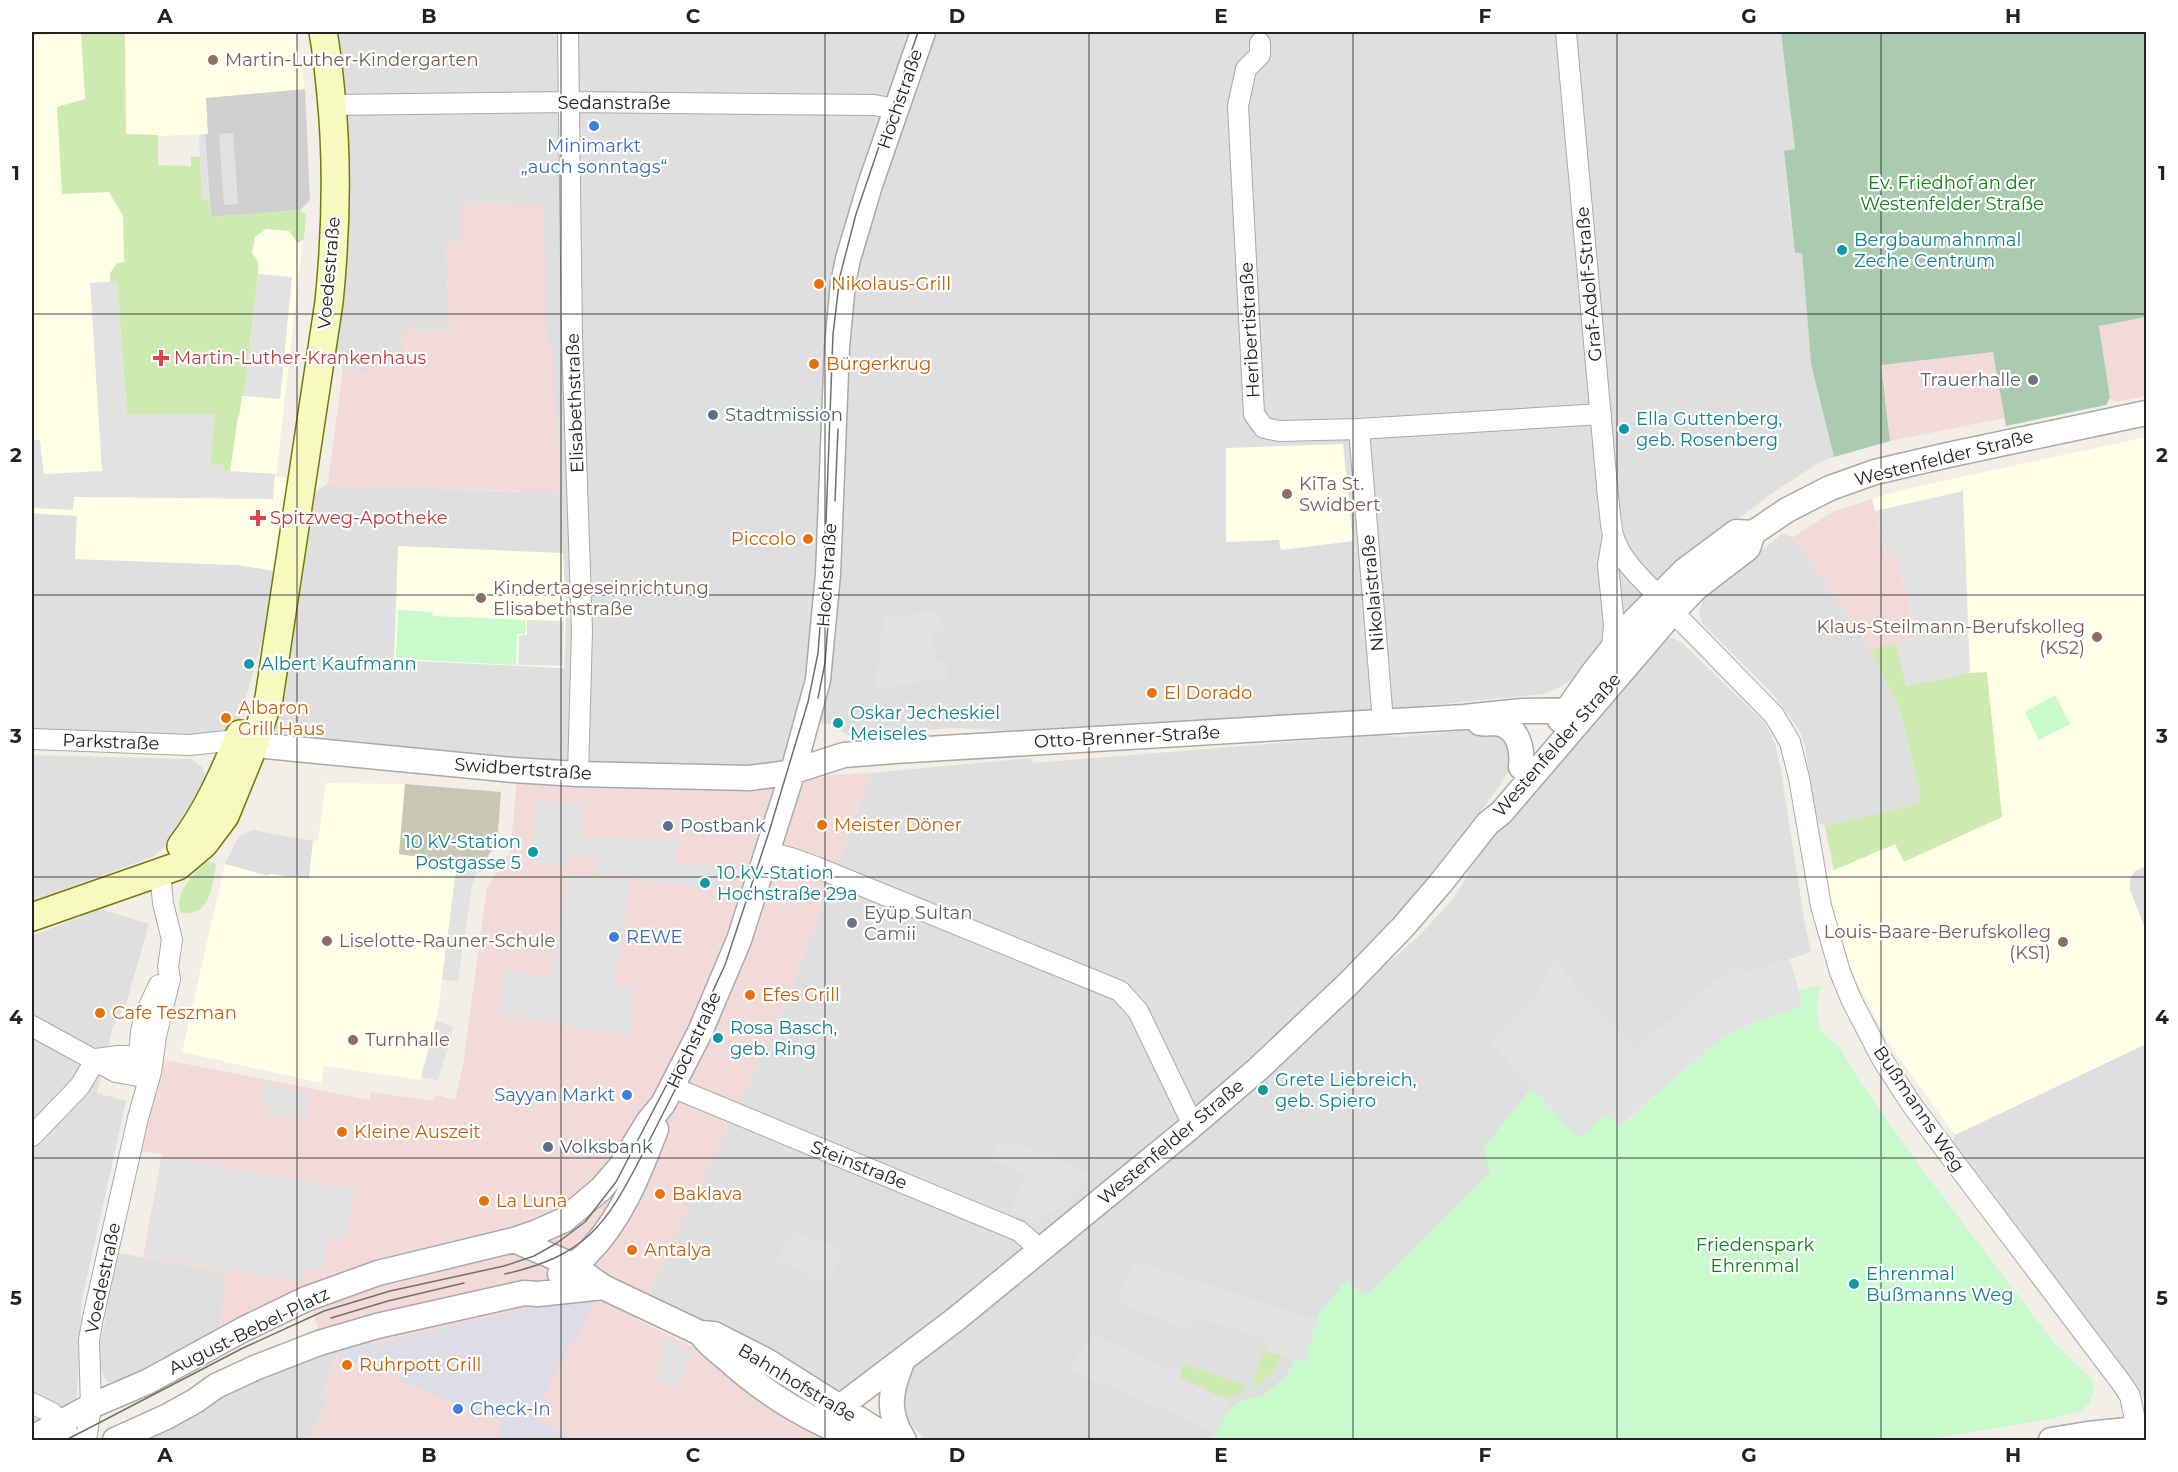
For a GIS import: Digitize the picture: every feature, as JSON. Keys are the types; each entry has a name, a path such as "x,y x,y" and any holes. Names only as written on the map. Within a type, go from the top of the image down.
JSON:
{"main road":[{"name":"Voedestraße","path":"160,873 198,823 219,781 245,744 270,698 329,302 333,256 336,174 332,105 323,32"},
{"name":"Voedestraße","path":"160,873 178,866 193,855 225,816 245,744"},
{"path":"32,917 160,873"}],"street":[{"name":"Elisabethstraße","path":"568,32 573,338 582,631 578,774"},
{"name":"Hochstraße","path":"572,1265 585,1256 614,1221 639,1174 668,1095 700,1032 739,940 793,771 818,680 822,653 828,574 837,347 843,283 856,232 923,32"},
{"name":"Graf-Adolf-Straße","path":"1566,32 1613,536 1608,566 1614,625 1612,648"},
{"name":"Heribertistraße","path":"1260,43 1260,55 1246,69 1238,106 1254,414 1264,428 1280,431 1359,429 1601,414"},
{"name":"Sedanstraße","path":"332,105 568,102 874,105 896,109"},
{"name":"Westenfelder Straße","path":"1488,824 1494,799 1521,767 1578,710 1612,648 1634,621 1696,588 1748,548 1753,533 1787,510 1830,488 1875,472 2146,412"},
{"name":"Nikolaistraße","path":"1359,429 1383,722"},
{"name":"Graf-Adolf-Straße","path":"1613,536 1634,572 1666,604"},
{"name":"Westenfelder Straße","path":"820,1422 902,1362 1193,1125 1349,983 1440,884 1488,824 1501,813 1578,710 1666,604"},
{"name":"Bußmanns Weg","path":"1666,604 1774,715 1790,742 1799,778 1821,906 1840,972 1851,999 1882,1059 1912,1105 2123,1385 2130,1396 2141,1432"},
{"name":"Otto-Brenner-Straße","path":"793,771 844,755 894,751 1464,717 1522,711 1578,710"},
{"name":"Otto-Brenner-Straße","path":"1464,717 1482,724 1495,723 1506,726 1520,742 1521,767"},
{"name":"Parkstraße","path":"32,739 190,745 226,741 245,744"},
{"name":"Swidbertstraße","path":"245,744 390,759 578,774 749,778 768,777 793,771"},
{"path":"190,745 211,760 217,770 219,781"},
{"path":"767,852 816,867 1120,992 1138,1011 1193,1125"},
{"name":"Voedestraße","path":"138,1056 141,1032 146,1015 168,967 172,940 163,903 160,873"},
{"name":"Voedestraße","path":"86,1440 91,1406 89,1340 138,1118 144,1074 170,979 168,967"},
{"path":"32,1026 116,1072 144,1074 138,1056 96,1059"},
{"path":"32,1136 80,1086 96,1059"},
{"name":"Hochstraße","path":"514,1240 564,1220 583,1206 621,1166 668,1095"},
{"name":"Steinstraße","path":"668,1095 688,1095 1019,1231 1041,1250"},
{"name":"Bahnhofstraße","path":"514,1240 572,1265 603,1287 700,1333 714,1334 765,1360 892,1440"},
{"name":"August-Bebel-Platz","path":"32,1438 66,1432 91,1406 147,1382 244,1329 306,1299 378,1273 514,1240"},
{"name":"August-Bebel-Platz","path":"524,1293 534,1285 553,1279 572,1265"},
{"name":"August-Bebel-Platz","path":"115,1440 166,1417 216,1386 319,1342 377,1326 524,1293 538,1294 603,1287"},
{"name":"Bahnhofstraße","path":"700,1333 708,1344 777,1400 860,1440"},
{"path":"902,1362 893,1385 891,1402 897,1429 904,1440"},
{"path":"32,1403 52,1413 66,1432"},
{"path":"2051,1440 2088,1434 2141,1432"}],"shaded area":[{"name":"Martin-Luther-Krankenhaus","path":"32,32 295,32 305,89 206,98 208,134 158,136 157,201 209,199 211,224 305,221 276,477 289,478 276,571 237,565 75,559 77,516 32,513"},
{"path":"335,32 1781,32 1795,149 1784,151 1789,207 1795,252 1802,252 1811,364 1834,457 1818,463 1771,494 1673,567 1581,672 1562,686 1543,694 1400,708 1136,729 1055,733 951,728 849,736 832,725 799,719 787,761 781,767 554,761 311,738 274,731 270,723 287,657 315,493 328,483 359,489 388,486 521,492 553,348 461,243 446,242 449,331 402,366 398,368 378,367 368,377 343,369 332,356"},
{"path":"305,89 310,200 300,210 211,217 205,134 208,134 206,98"},
{"path":"233,133 238,204 224,205 219,134"},
{"path":"205,134 209,199 202,200 199,135"},
{"path":"461,202 543,204 548,345 553,348 561,493 388,486 359,489 328,483 343,369 358,372 367,377 373,362 379,367 398,368 402,365 403,330 449,331 446,242 461,242"},
{"path":"258,274 292,277 280,399 244,396"},
{"path":"117,281 127,415 215,414 210,465 223,464 224,469 230,471 275,474 273,499 74,497 73,510 32,508 32,440 40,440 44,474 102,471 90,283"},
{"path":"2146,317 2146,396 2116,402 2110,398 2099,326"},
{"path":"1991,351 1995,355 2004,418 1890,441 1881,365"},
{"path":"2146,437 2146,866 2135,871 2130,879 2130,890 2146,931 2146,1044 1955,1135 1892,1048 1849,968 1824,874 1896,844 1905,862 1970,673 1896,643 1918,637 1897,556 1887,558 1872,499 1906,489"},
{"name":"KiTa St. Swidbert","path":"1343,444 1353,541 1281,550 1279,540 1226,542 1226,448"},
{"path":"1963,491 1970,673 1906,686 1896,643 1918,637 1897,556 1887,558 1875,511"},
{"path":"1872,499 1887,558 1897,556 1918,638 1871,650 1793,537 1832,512"},
{"path":"32,513 77,516 75,559 237,565 276,571 266,626 239,722 233,730 215,736 32,729"},
{"path":"1782,534 1793,537 1871,650 1899,708 1919,789 1920,803 1825,826 1817,823 1805,747 1800,731 1771,692 1702,623 1699,611 1705,596"},
{"name":"Kindertageseinrichtung Elisabethstraße","path":"398,546 563,553 566,609 564,668 394,660"},
{"path":"941,611 943,632 933,633 935,661 946,661 947,679 892,686 892,689 874,691 884,617"},
{"path":"527,620 564,621 563,666 518,665 519,635 527,635"},
{"path":"1665,637 1682,643 1765,723 1775,744 1811,952 1743,974 1734,966 1635,1050 1553,961 1536,999 1491,1041 1532,1087 1484,1148 1490,1173 1365,1296 1347,1280 1319,1314 1304,1362 1295,1358 1288,1374 1211,1440 925,1440 907,1420 905,1398 908,1370 1417,938 1451,901 1464,882 1473,861 1658,642"},
{"path":"1487,728 1508,734 1512,767 1462,838 1369,950 1299,1018 1166,1135 906,1345 843,1389 832,1389 647,1295 781,1016 871,773 1031,758 1032,763 1380,735 1401,737"},
{"path":"32,755 191,759 202,767 208,781 175,838 154,856 32,901"},
{"path":"871,773 781,1016 636,1319 699,1350 785,1417 842,1440 310,1440 328,1397 322,1394 338,1355 326,1350 304,1289 220,1329 226,1272 143,1257 162,1154 141,1151 160,1059 370,1100 371,1092 432,1101 437,1095 455,1100 463,1065 487,887 510,853 517,781 744,789 779,787 831,775"},
{"name":"Liselotte-Rauner-Schule","path":"326,783 405,784 399,854 457,863 438,1011 421,1080 324,1066 321,1083 182,1052 225,864 268,876 269,874 309,879 313,841 318,841"},
{"path":"405,784 501,792 497,844 478,869 457,863 399,854"},
{"path":"536,801 583,804 581,836 680,840 674,863 692,866 693,861 724,869 717,890 595,874 596,859 569,856 567,867 536,863 539,846 532,845"},
{"path":"253,830 313,841 309,879 269,874 269,876 225,864 239,836"},
{"path":"457,863 478,869 472,885 458,981 442,980"},
{"path":"2146,866 2146,931 2130,890 2130,879 2135,870"},
{"path":"568,873 630,880 615,986 635,990 629,1035 498,1015 500,1000 502,1000 504,971 552,978"},
{"path":"100,909 149,924 127,1001 113,1027 97,1093 126,1101 82,1300 76,1407 32,1429 32,936"},
{"path":"1790,959 1803,1006 1745,1026 1714,1044 1619,1127 1607,1114 1578,1138 1490,1041 1536,999 1553,960 1635,1050 1734,966 1743,974"},
{"path":"436,1021 453,1026 438,1080 421,1077"},
{"path":"2146,1044 2146,1400 1952,1146 1955,1135"},
{"path":"262,1084 310,1094 306,1119 279,1115 278,1118 269,1116 270,1107 265,1105 261,1095"},
{"path":"999,1141 1012,1147 1015,1141 1073,1165 1092,1177 1038,1224 1010,1213 1026,1175 991,1160"},
{"path":"162,1157 355,1190 346,1240 328,1237 323,1265 316,1269 304,1267 302,1282 145,1256"},
{"path":"793,1231 844,1252 825,1285 777,1259"},
{"path":"118,1253 226,1272 220,1329 121,1383 108,1382 99,1367 98,1357"},
{"path":"1133,1260 1317,1320 1304,1362 1265,1351 1268,1340 1195,1317 1189,1331 1118,1302"},
{"path":"596,1297 576,1340 573,1339 531,1415 573,1440 495,1440 504,1422 407,1384 397,1378 398,1374 372,1363 366,1361 364,1365 326,1350 356,1343 365,1346 575,1298"},
{"path":"1092,1334 1169,1368 1183,1364 1180,1377 1216,1395 1229,1398 1217,1433 1071,1370 1075,1359"},
{"path":"664,1337 693,1351 678,1387 654,1377 662,1360 660,1356 666,1343"},
{"path":"326,1350 338,1354 322,1394 328,1397 310,1440 129,1440 214,1396"}],"green space":[{"path":"32,32 125,32 126,134 158,135 158,165 191,166 191,156 200,157 202,199 209,199 211,217 300,210 306,215 304,239 298,243 289,231 266,229 255,237 252,253 258,261 258,274 244,396 242,396 238,417 230,471 210,465 214,414 127,416 117,282 110,282 110,273 117,263 124,262 123,216 109,192 62,194 57,107 85,99 81,33 32,35"},
{"name":"Ev. Friedhof an der Westenfelder Straße","path":"1781,32 2146,32 2146,317 2099,326 2110,398 2106,405 2006,426 1993,352 1881,365 1890,441 1834,457 1811,364 1802,253 1795,253 1784,151 1795,149"},
{"path":"398,610 432,612 433,616 525,620 525,634 517,634 516,665 396,659"},
{"path":"1896,643 1906,686 1970,673 1987,672 2002,817 1904,862 1895,844 1834,870 1825,826 1920,803 1919,789 1899,708 1871,650"},
{"path":"2055,695 2070,724 2039,740 2025,712"},
{"path":"208,861 215,863 216,866 208,899 198,910 181,913 179,899 182,892 195,873"},
{"name":"Friedenspark Ehrenmal","path":"1821,985 1816,1008 1820,1030 1840,1048 1858,1079 1921,1168 2056,1345 2092,1379 2094,1390 2089,1404 2081,1411 2050,1419 1922,1440 1211,1440 1228,1410 1247,1399 1262,1397 1288,1374 1295,1358 1304,1361 1319,1314 1346,1280 1365,1296 1490,1173 1484,1148 1532,1087 1578,1137 1607,1113 1620,1127 1714,1044 1745,1026 1803,1006 1800,990"},
{"path":"1263,1351 1282,1355 1274,1371 1252,1390"},
{"path":"1183,1364 1244,1384 1244,1393 1229,1398 1216,1395 1179,1377"}],"tram line":[{"path":"66,1440 243,1348 324,1311 390,1291 504,1266 534,1256 557,1243 585,1222 616,1182 691,1038 725,965 769,832 808,702 818,653 824,576 833,334 840,276 856,214 918,32"},
{"path":"835,501 838,429"},
{"path":"818,698 825,663 830,600"},
{"path":"505,1274 532,1267 573,1248 603,1221 627,1183 682,1076"},
{"path":"331,1318 388,1301 464,1283"}],"place":[{"name":"Martin-Luther-Kindergarten","path":"213,60"},
{"name":"Minimarkt „auch sonntags“","path":"594,126"},
{"name":"Bergbaumahnmal Zeche Centrum","path":"1842,250"},
{"name":"Nikolaus-Grill","path":"819,284"},
{"name":"Martin-Luther-Krankenhaus","path":"161,358"},
{"name":"Bürgerkrug","path":"814,364"},
{"name":"Trauerhalle","path":"2033,380"},
{"name":"Stadtmission","path":"713,415"},
{"name":"Ella Guttenberg, geb. Rosenberg","path":"1624,429"},
{"name":"KiTa St. Swidbert","path":"1287,494"},
{"name":"Spitzweg-Apotheke","path":"258,518"},
{"name":"Piccolo","path":"808,539"},
{"name":"Kindertageseinrichtung Elisabethstraße","path":"481,598"},
{"name":"Klaus-Steilmann-Berufskolleg (KS2)","path":"2097,637"},
{"name":"Albert Kaufmann","path":"249,664"},
{"name":"El Dorado","path":"1152,693"},
{"name":"Albaron Grill Haus","path":"226,718"},
{"name":"Oskar Jecheskiel Meiseles","path":"838,723"},
{"name":"Meister Döner","path":"822,825"},
{"name":"Postbank","path":"668,826"},
{"name":"10 kV-Station Postgasse 5","path":"533,852"},
{"name":"10 kV-Station Hochstraße 29a","path":"705,883"},
{"name":"Eyüp Sultan Camii","path":"852,923"},
{"name":"REWE","path":"614,937"},
{"name":"Liselotte-Rauner-Schule","path":"327,941"},
{"name":"Louis-Baare-Berufskolleg (KS1)","path":"2063,942"},
{"name":"Efes Grill","path":"750,995"},
{"name":"Cafe Teszman","path":"100,1013"},
{"name":"Rosa Basch, geb. Ring","path":"718,1038"},
{"name":"Turnhalle","path":"353,1040"},
{"name":"Grete Liebreich, geb. Spiero","path":"1263,1090"},
{"name":"Sayyan Markt","path":"627,1095"},
{"name":"Kleine Auszeit","path":"342,1132"},
{"name":"Volksbank","path":"548,1147"},
{"name":"Baklava","path":"660,1194"},
{"name":"La Luna","path":"484,1201"},
{"name":"Antalya","path":"632,1250"},
{"name":"Ehrenmal Bußmanns Weg","path":"1854,1284"},
{"name":"Ruhrpott Grill","path":"347,1365"},
{"name":"Check-In","path":"458,1409"}]}
